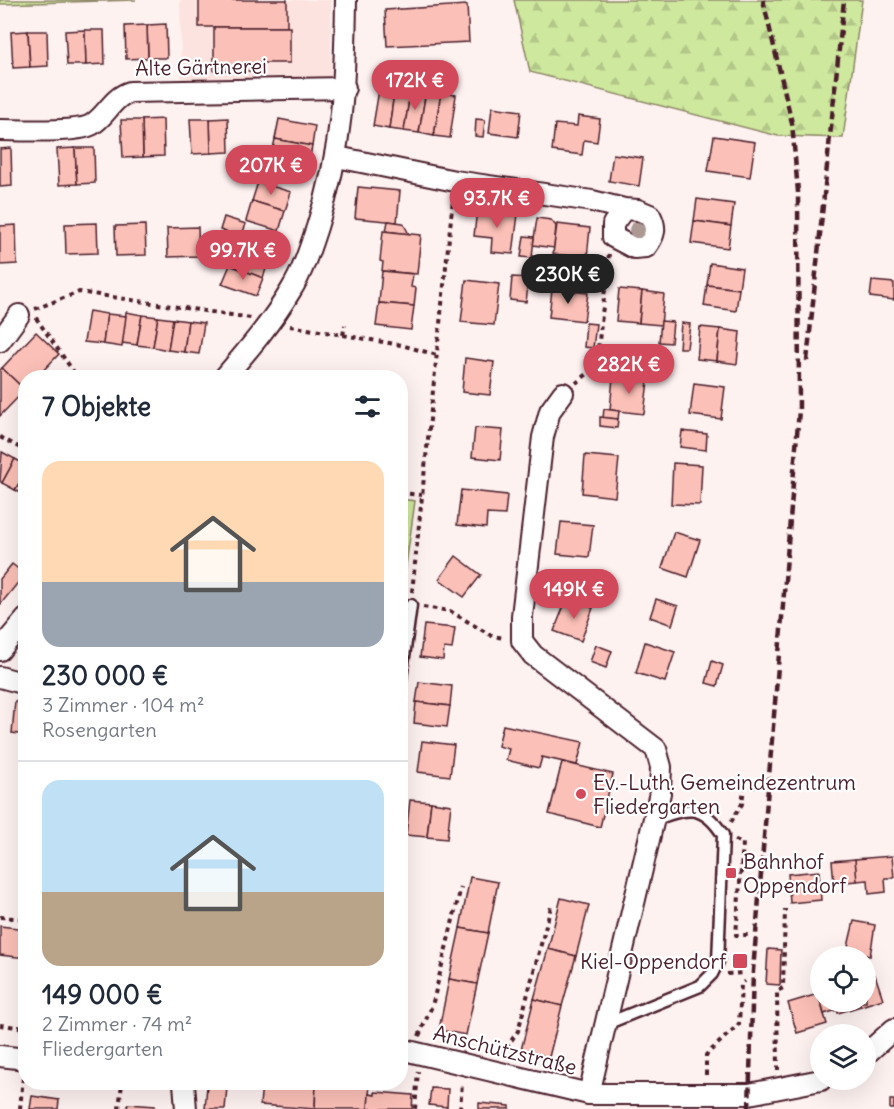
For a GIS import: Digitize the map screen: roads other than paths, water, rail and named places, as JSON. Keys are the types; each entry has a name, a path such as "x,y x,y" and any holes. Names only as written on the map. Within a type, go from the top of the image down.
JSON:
{"street":[{"path":"231,370 270,323 292,289 308,254 337,157 345,88 346,0"},
{"name":"Alte Gärtnerei","path":"0,130 76,128 91,125 119,96 130,92 345,88"},
{"path":"337,157 455,181 638,210 650,215 656,226 653,238 646,247 634,248 613,237 613,224 624,209"},
{"path":"0,341 19,315"},
{"path":"563,393 550,411 543,437 522,616 522,641 533,655 656,749 661,767 661,784 654,820 606,1024 594,1094"},
{"path":"0,650 18,629"},
{"path":"0,677 18,682"},
{"path":"876,1045 894,1029"},
{"name":"Anschützstraße","path":"408,1051 594,1094 727,1101 749,1094 810,1082"},
{"path":"0,1056 18,1058"},
{"path":"185,1090 186,1109"}],"lane":[{"path":"408,627 411,605"},
{"path":"606,1024 700,986 712,974 718,962 723,835 713,820 697,810 676,811 654,820"}],"railway":[{"path":"749,1109 753,971 799,410 798,192 792,123 763,0"},
{"path":"807,361 844,0"}],"place":[{"name":"Ev.-Luth. Gemeindezentrum Fliedergarten","path":"581,794"},
{"name":"Bahnhof Oppendorf","path":"731,873"},
{"name":"Kiel-Oppendorf","path":"740,961"}]}
